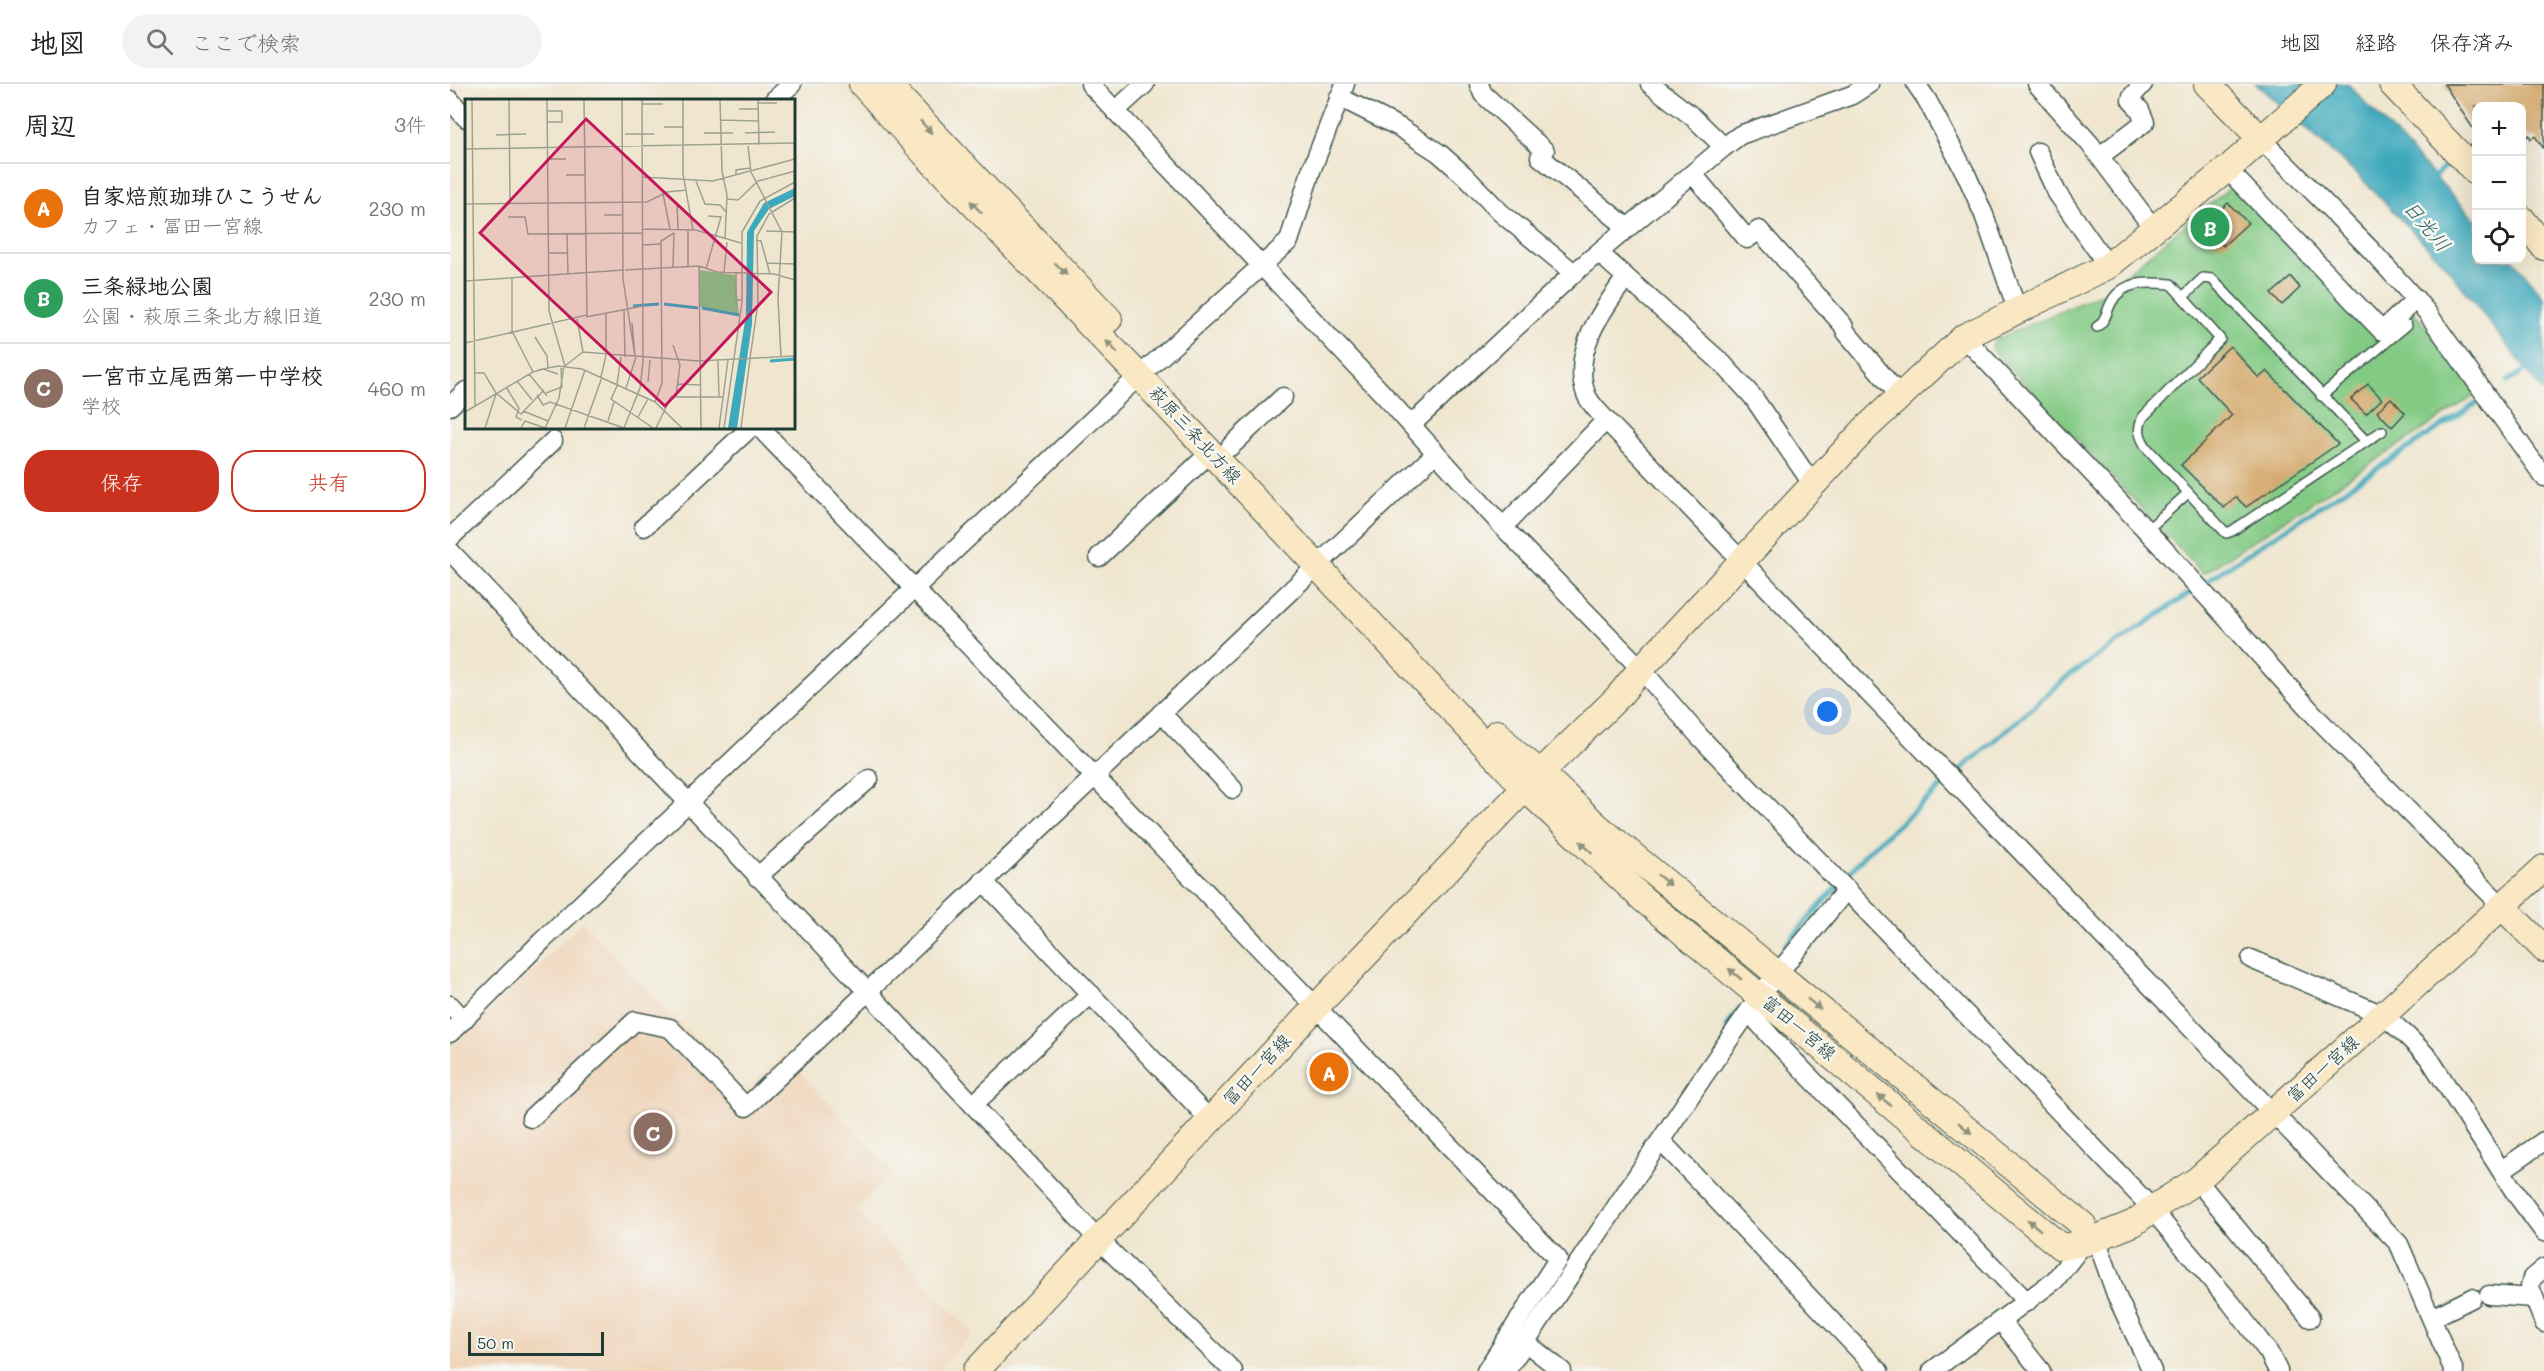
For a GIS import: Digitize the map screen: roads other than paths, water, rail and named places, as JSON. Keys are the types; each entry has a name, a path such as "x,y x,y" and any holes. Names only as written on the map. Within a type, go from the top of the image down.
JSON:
{"main road":[{"name":"萩原三条北方線","path":"862,84 926,154 1146,371"},
{"name":"萩原三条北方線","path":"887,84 1146,371 1533,780"},
{"path":"2207,84 2262,140"},
{"name":"冨田一宮線","path":"976,1371 1316,1007 1533,780 1618,697 1641,669 1899,395 1964,337 2108,266 2262,140 2324,84"},
{"path":"2392,84 2472,168"},
{"path":"2526,224 2544,247"},
{"name":"富田一宮線","path":"1533,780 1596,825 2083,1226 2090,1240"},
{"name":"富田一宮線","path":"1533,780 1643,899 1755,1004 2061,1247 2090,1240 2134,1223 2197,1180 2503,907 2544,867"},
{"path":"2503,907 2544,949"}],"street":[{"path":"775,99 792,84"},
{"path":"1090,84 1411,425 1503,527 1641,669 1699,736 2152,1209 2231,1303 2269,1353 2278,1371"},
{"path":"1115,111 1145,84"},
{"path":"1479,84 1483,94 1545,151 1540,157 1628,228"},
{"path":"1650,84 1693,117 1724,147"},
{"path":"1411,425 1574,273 1740,135 1852,95 1869,84"},
{"path":"1916,84 1927,100 1967,176 1984,214 2018,312"},
{"path":"2037,84 2100,156 2153,228"},
{"path":"2100,156 2145,122 2140,110 2131,100 2143,84"},
{"path":"450,1033 542,941 1146,371 1289,241 1311,171 1342,90 1439,153 1501,213 1574,273"},
{"path":"450,100 465,117"},
{"path":"2262,140 2416,299 2544,477"},
{"path":"2038,152 2057,193 2108,266"},
{"path":"2227,169 2382,331 2416,299"},
{"path":"1693,174 1747,239 1759,230 1842,325 1899,395"},
{"path":"1599,253 1723,364 1753,397 1814,485"},
{"path":"1626,279 1602,311 1591,332 1585,352 1582,378 1587,396 1606,420 2274,1112 2399,1245 2454,1371"},
{"path":"1964,337 2190,577 2318,719 2503,907"},
{"path":"450,406 465,392"},
{"path":"1099,557 1220,449 1283,397"},
{"path":"1503,527 1606,420"},
{"path":"644,527 749,429"},
{"path":"761,429 1558,1259 1486,1371"},
{"path":"450,538 553,441"},
{"path":"531,1118 634,1021 670,1028 746,1107 1436,453"},
{"path":"450,551 867,991 1098,1239 1233,1371"},
{"path":"1161,713 1233,789"},
{"path":"757,877 869,779"},
{"path":"983,880 1210,1120"},
{"path":"1506,1371 1660,1141 1842,884"},
{"path":"2251,959 2383,1015 2429,1058 2516,1194 2544,1232"},
{"path":"973,1105 1091,994"},
{"path":"1755,1004 1772,1038 2027,1302"},
{"path":"450,1005 464,1020"},
{"path":"2502,1170 2544,1140"},
{"path":"1660,1141 1879,1371"},
{"path":"2197,1180 2310,1318"},
{"path":"1932,1371 2055,1280 2090,1240 2152,1371"},
{"path":"2544,1268 2532,1278 2530,1287 2544,1323"},
{"path":"2432,1318 2480,1297 2534,1298"},
{"path":"2001,1321 2041,1371"},
{"path":"1525,1342 1562,1371"}],"lane":[{"path":"2183,297 2203,278 2212,279 2366,441"},
{"path":"2097,327 2105,320 2118,293 2129,286 2149,282 2171,284 2220,339 2143,417 2138,426 2140,437 2146,447 2226,532 2232,531 2382,431"},
{"path":"2321,396 2407,325"},
{"path":"2146,530 2188,493"}],"water":[{"name":"日光川","path":"2256,84 2348,84 2472,216 2472,264 2517,264 2544,298 2544,393 2445,265 2358,175"}],"waterway":[{"path":"2429,182 2448,164"},
{"path":"2508,381 2532,366"},
{"path":"1785,946 1868,851 2067,677 2232,564 2477,403"},
{"path":"1727,1027 1739,1009"}],"place":[{"name":"三条緑地公園","path":"2210,227"},
{"name":"自家焙煎珈琲ひこうせん","path":"1329,1072"},
{"name":"一宮市立尾西第一中学校","path":"653,1132"}]}
